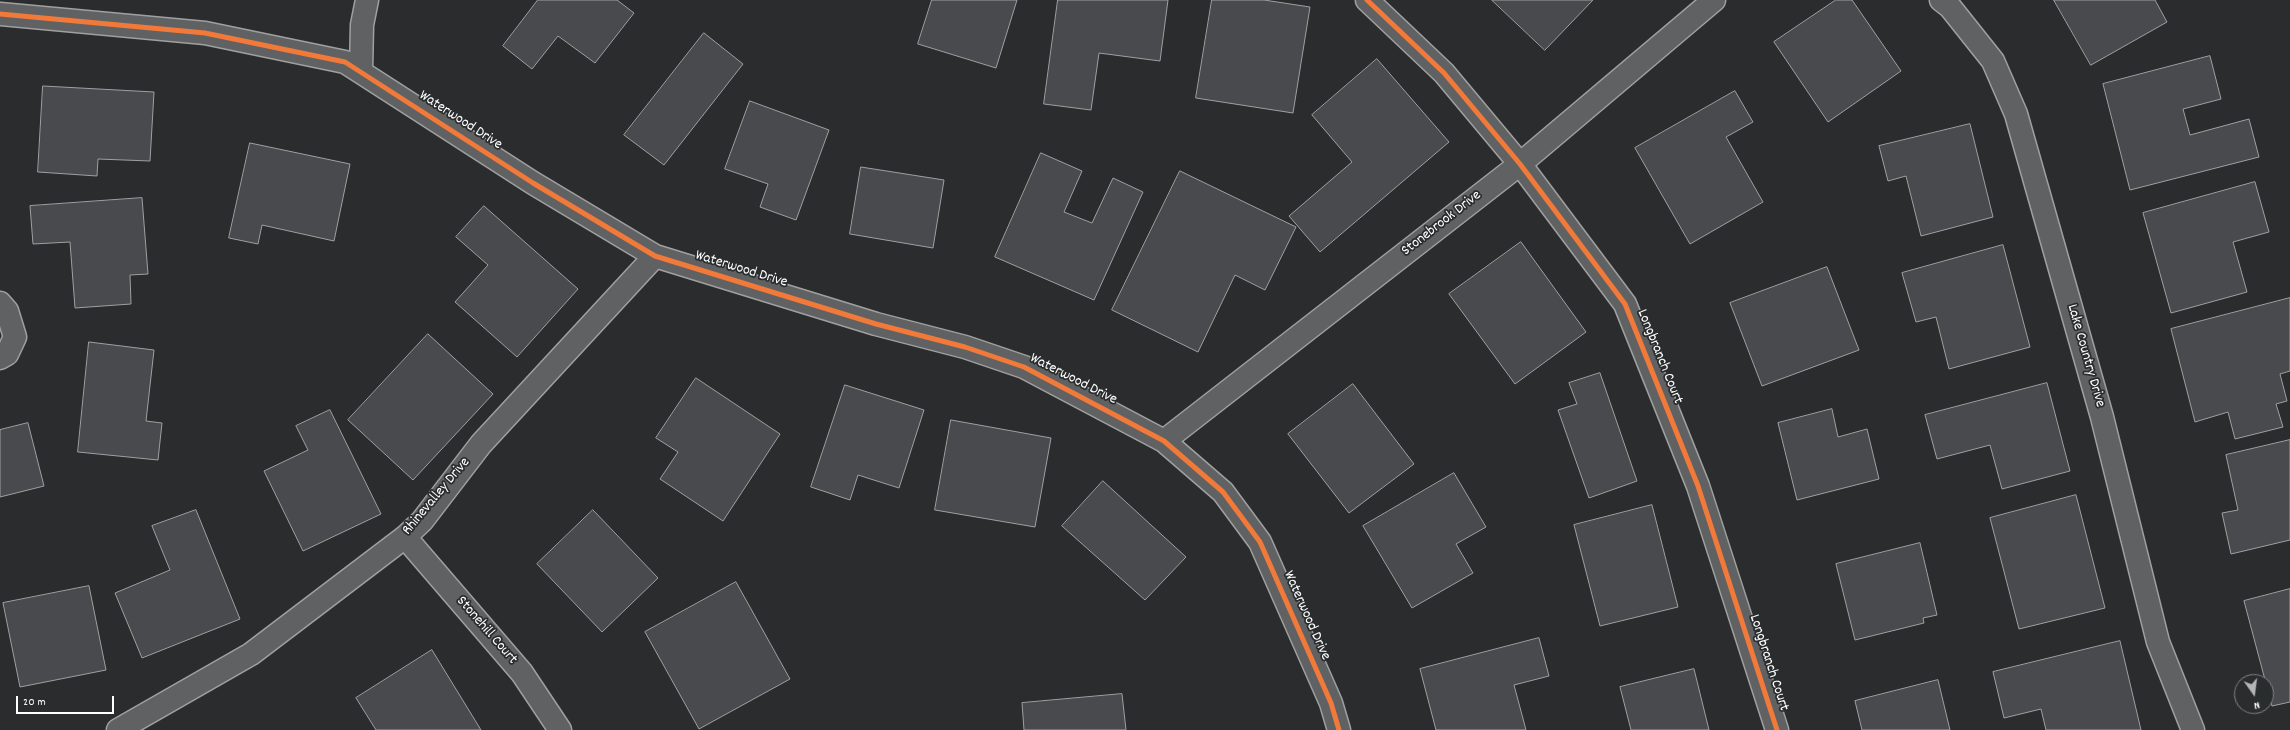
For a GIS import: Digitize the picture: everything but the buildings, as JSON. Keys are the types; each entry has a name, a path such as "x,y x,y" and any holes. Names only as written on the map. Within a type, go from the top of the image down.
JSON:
{"street":[{"path":"361,71 362,26 367,0"},
{"name":"Longbranch Court","path":"1367,0 1444,73 1520,164 1625,304 1698,486 1777,730"},
{"name":"Stonebrook Drive","path":"1164,441 1520,164 1714,0"},
{"name":"Lake Country Drive","path":"1941,0 1950,7 1993,61 2016,114 2102,417 2158,642 2193,730"},
{"name":"Waterwood Drive","path":"0,14 205,33 345,62 533,183 655,256 876,324 965,346 1024,367 1164,441 1223,492 1260,542 1331,703 1338,730"},
{"name":"Rhinevalley Drive","path":"118,730 251,654 405,537 422,521 481,444 655,256"},
{"path":"0,304 7,311 15,337 7,354 0,358"},
{"name":"Stonehill Court","path":"405,537 522,673 560,730"}],"cycle path":[{"path":"1367,0 1444,73 1520,164 1625,304 1698,486 1777,730"},
{"path":"0,14 205,33 345,62 533,183 655,256 876,324 965,347 1024,367 1164,441 1223,492 1260,542 1331,703 1339,730"}]}
